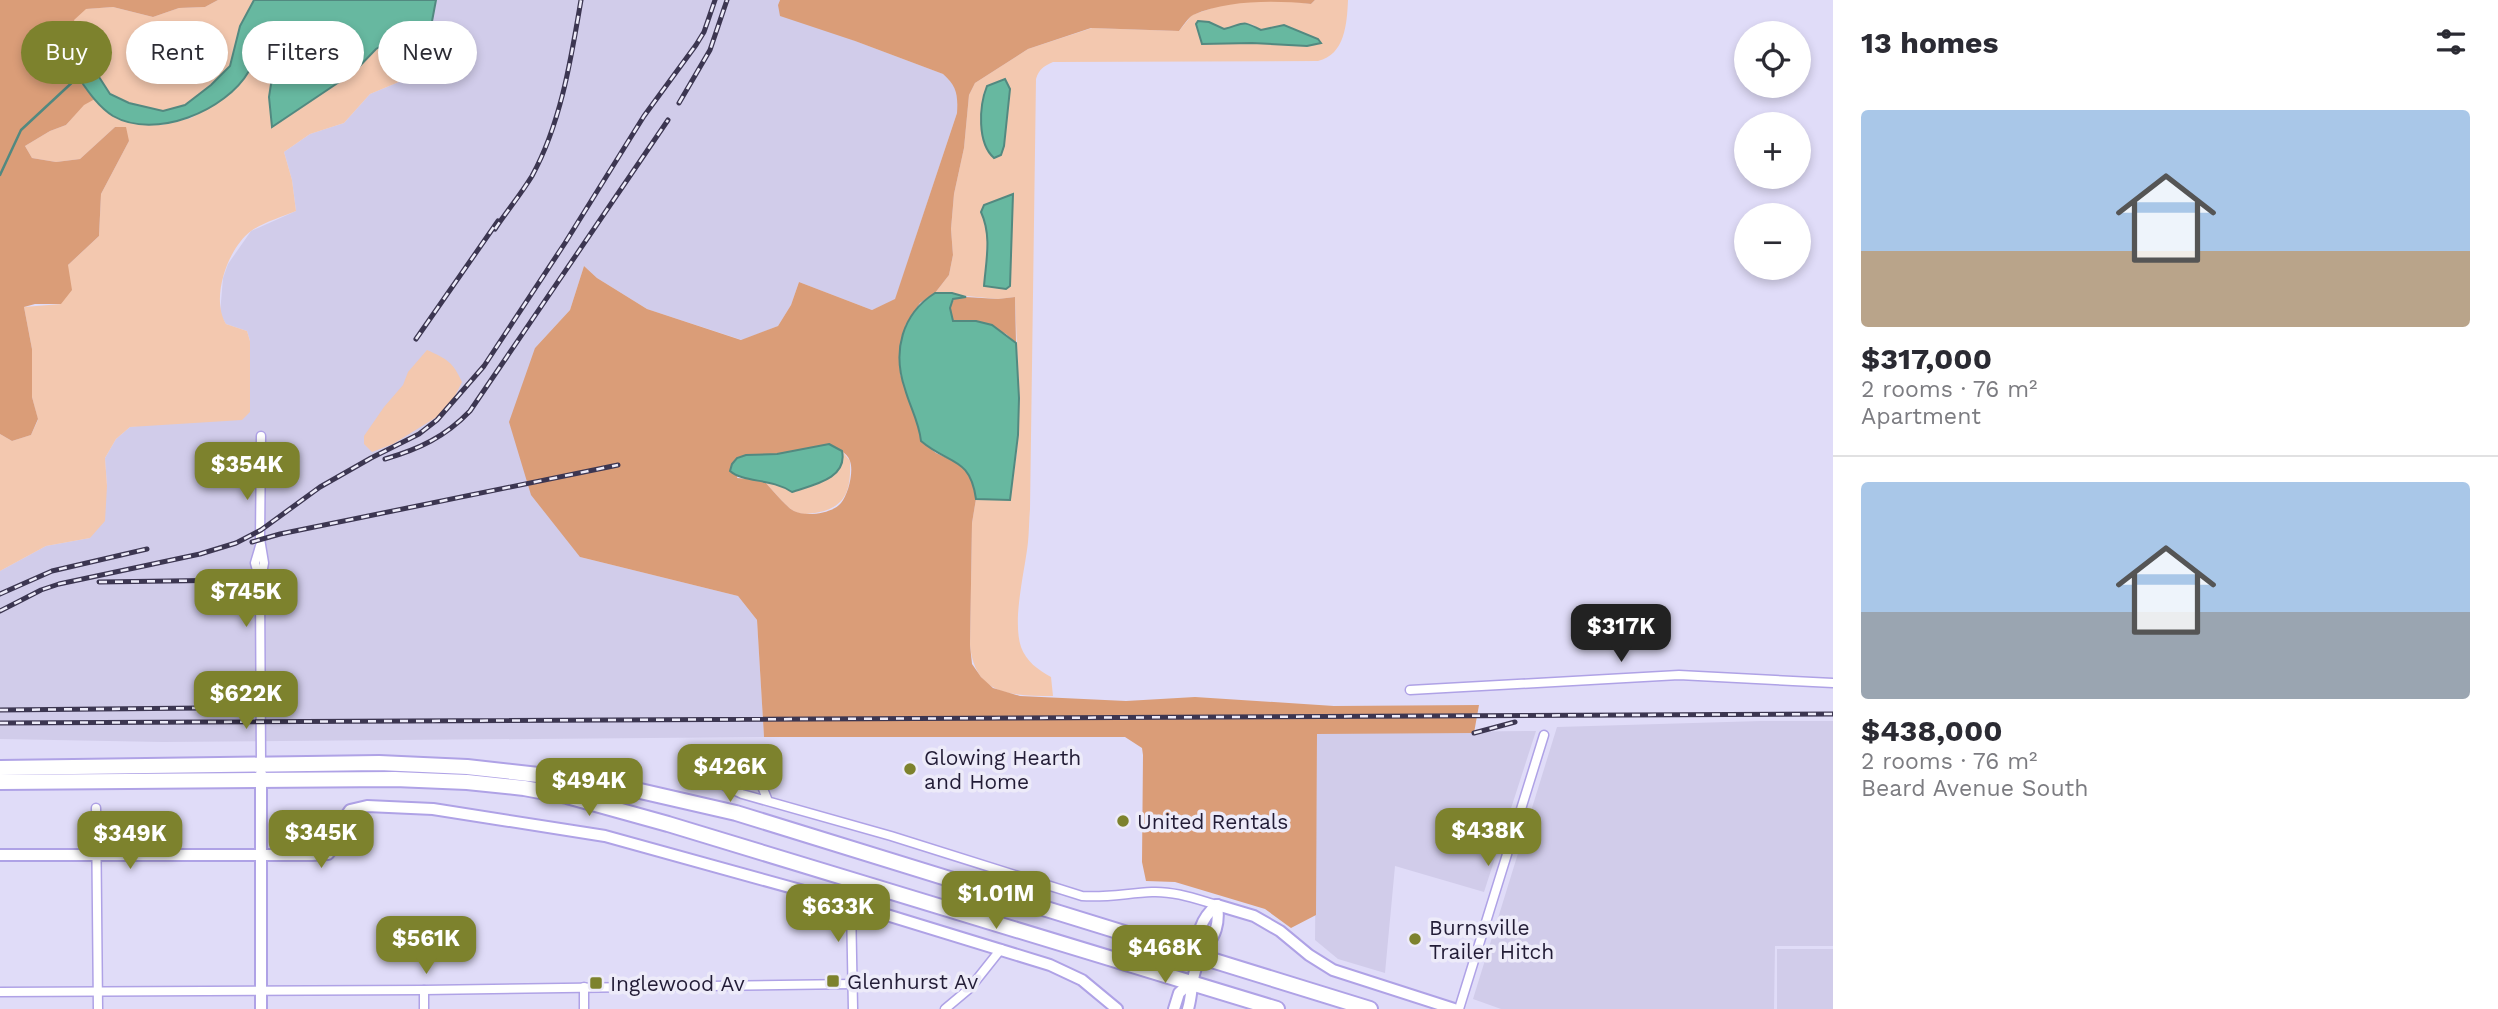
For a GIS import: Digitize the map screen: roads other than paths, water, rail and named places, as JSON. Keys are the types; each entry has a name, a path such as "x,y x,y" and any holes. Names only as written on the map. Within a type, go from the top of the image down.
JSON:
{"highway":[{"path":"0,768 379,763 467,766 601,782 736,813 1370,1009"},
{"path":"0,782 395,779 524,788 567,796 668,824 1277,1009"}],"street":[{"path":"261,436 260,543 264,563 260,584 261,1009"},
{"path":"1410,690 1679,675 1833,683"},
{"path":"768,801 752,762 740,755 726,758 718,772 725,786 768,801 891,836 1082,896 1175,893 1216,905 1262,921 1333,970 1457,1009 1545,735"},
{"path":"0,855 328,854 337,843 340,826 350,810 367,806 433,809 479,815 606,836 1001,949 1050,965 1082,980 1117,1009"},
{"path":"96,808 98,1009"},
{"path":"851,904 853,1009"},
{"path":"1188,1009 1192,997 1191,982 1199,956 1196,943 1205,914 1216,905"},
{"path":"945,1009 970,988 1001,949"},
{"path":"1174,1009 1179,993 1191,982"},
{"path":"0,992 853,984"},
{"path":"584,987 584,1009"},
{"path":"424,990 424,1009"}],"waterway":[{"path":"0,175 21,130 70,84"}],"railway":[{"path":"495,229 532,176 542,156 564,90 581,0"},
{"path":"0,611 59,584 200,554 236,543 261,530 320,487 419,434 437,420 484,366 644,116 696,45 704,32 715,0"},
{"path":"679,103 710,50 727,0"},
{"path":"385,459 431,441 470,411 668,120"},
{"path":"416,339 498,221"},
{"path":"252,542 618,465"},
{"path":"0,594 52,571 147,549"},
{"path":"99,582 238,580"},
{"path":"0,710 202,708"},
{"path":"0,723 1833,714"},
{"path":"1474,733 1515,722"}],"place":[{"name":"Glowing Hearth and Home","path":"910,769"},
{"name":"United Rentals","path":"1123,821"},
{"name":"Burnsville Trailer Hitch","path":"1415,939"},
{"name":"Glenhurst Av","path":"833,981"},
{"name":"Inglewood Av","path":"596,983"}]}
